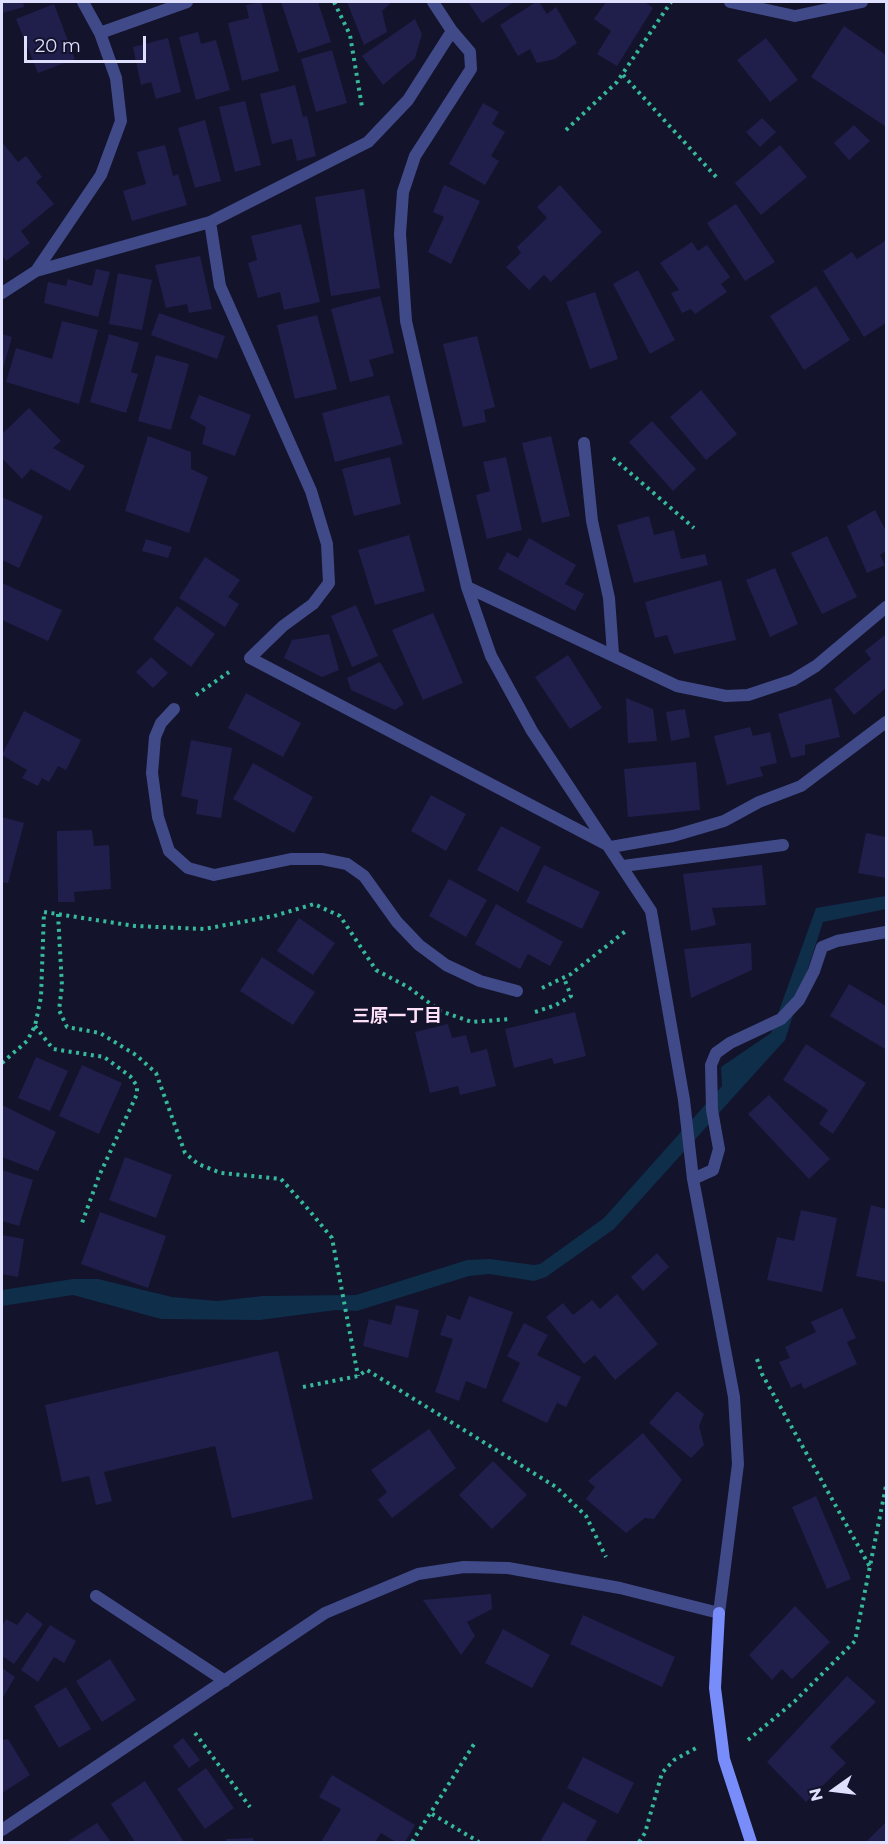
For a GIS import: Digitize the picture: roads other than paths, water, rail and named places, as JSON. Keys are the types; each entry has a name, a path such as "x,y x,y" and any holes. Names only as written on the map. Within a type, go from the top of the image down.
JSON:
{"street":[{"path":"36,271 101,175 121,121 116,78 100,33 83,2"},
{"path":"100,33 187,2"},
{"path":"434,2 452,31 470,52 471,69 415,156 404,192 399,234 406,321 466,587 491,656 532,731 651,911 684,1100 693,1179 735,1397 738,1464 719,1613 715,1688 724,1759 751,1842"},
{"path":"730,2 795,16 862,2"},
{"path":"2,293 36,271 210,222 368,142 408,100 452,31"},
{"path":"210,222 220,286 311,491 327,544 329,583 313,604 283,626 250,658 610,847 673,836 724,821 759,802 801,786 886,722"},
{"path":"584,443 592,521 609,597 613,654"},
{"path":"466,587 677,686 726,696 748,695 771,689 816,666 886,607"},
{"path":"174,710 161,723 155,737 152,772 158,817 169,851 188,868 214,875 291,859 322,858 347,864 364,876 397,922 419,945 446,965 480,981 517,991"},
{"path":"623,866 783,845"},
{"path":"693,1179 713,1170 719,1149 711,1099 711,1065 716,1053 730,1043 781,1020 799,1000 814,971 822,947 837,941 886,932"},
{"path":"2,1830 325,1613 417,1574 464,1567 508,1568 620,1588 719,1613"},
{"path":"96,1596 225,1681"}],"water":[{"path":"886,896 886,909 823,922 785,1040 614,1229 546,1277 534,1281 489,1274 469,1276 357,1311 336,1310 260,1320 161,1319 73,1295 2,1306 2,1290 73,1279 98,1279 172,1297 217,1301 263,1296 356,1295 467,1260 490,1259 540,1264 604,1218 722,1086 721,1067 771,1033 816,908"}],"district":[{"name":"三原一丁目","path":"397,1017"}]}
